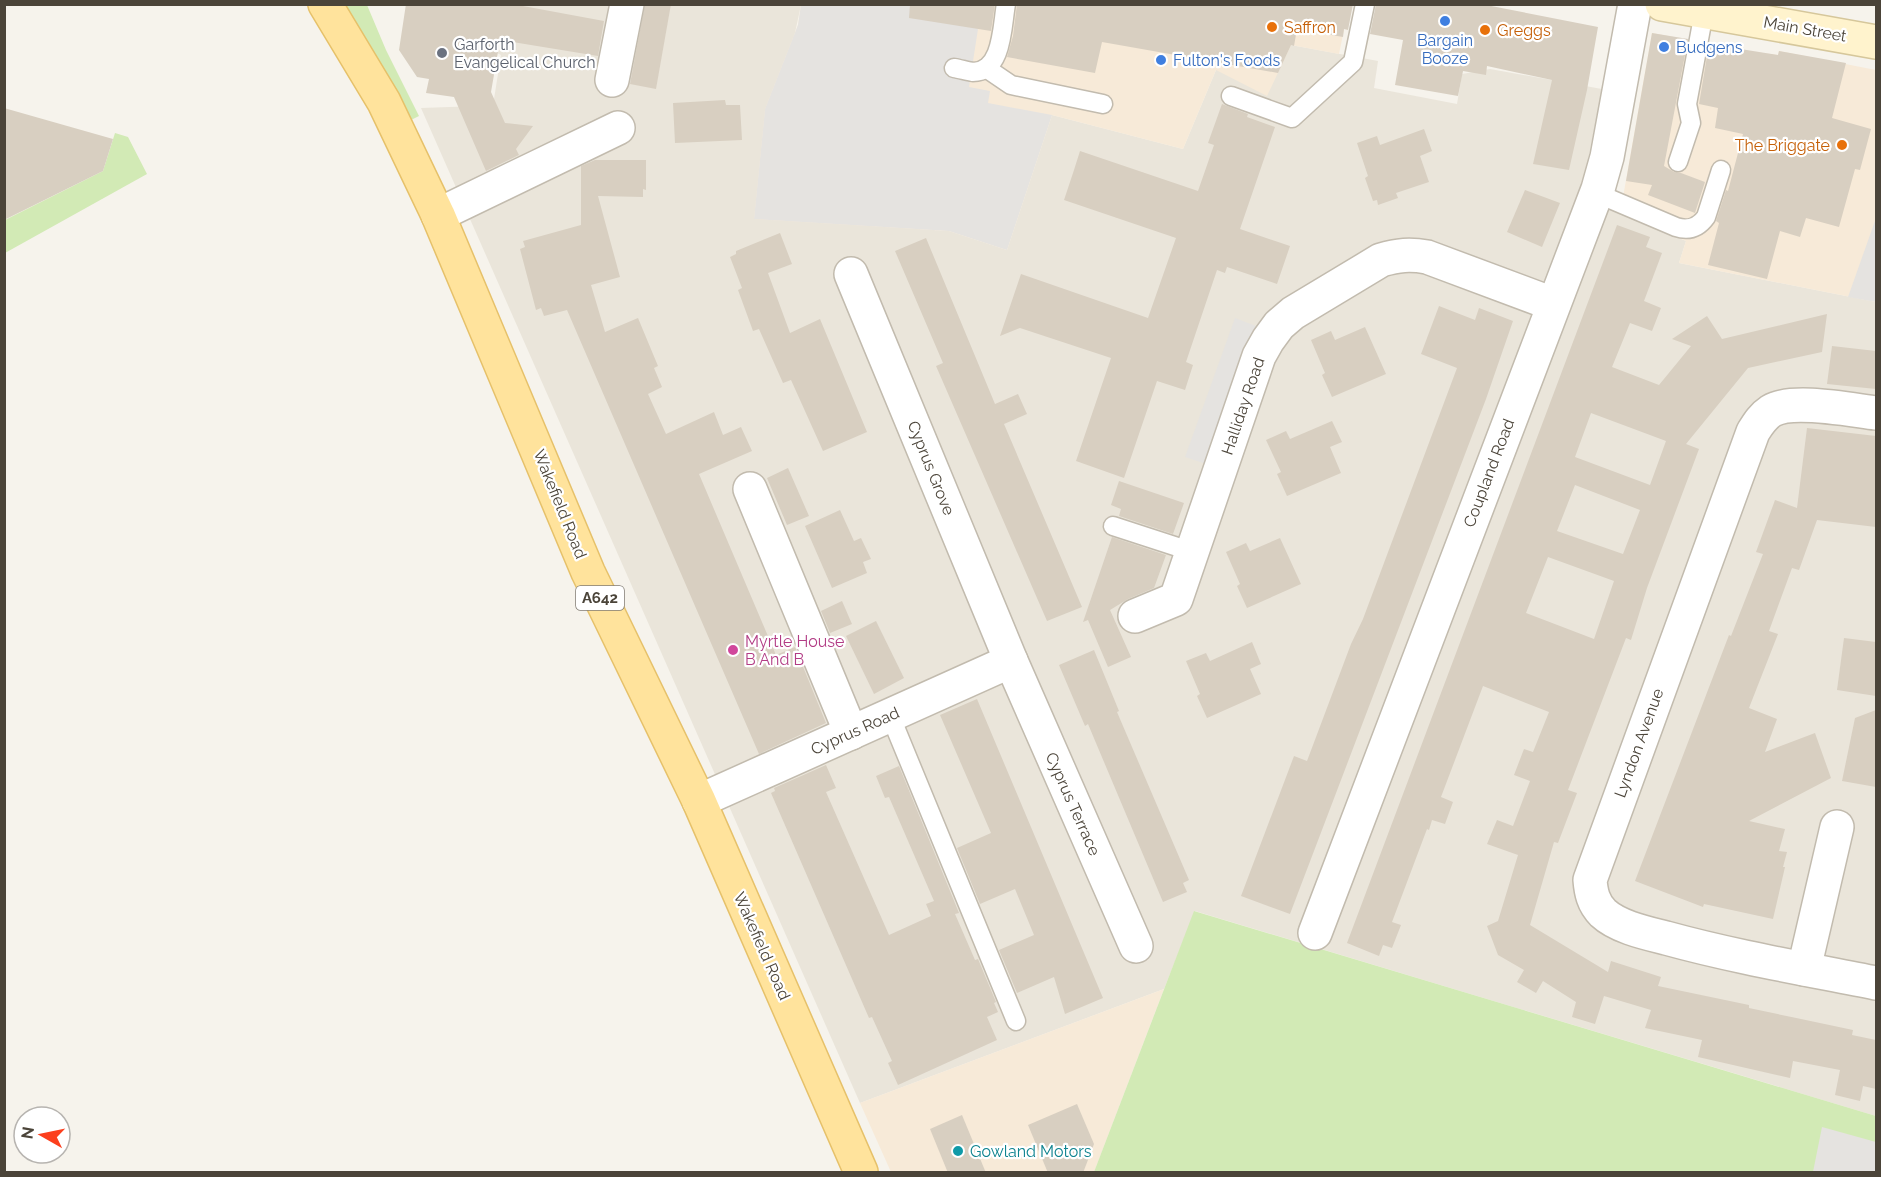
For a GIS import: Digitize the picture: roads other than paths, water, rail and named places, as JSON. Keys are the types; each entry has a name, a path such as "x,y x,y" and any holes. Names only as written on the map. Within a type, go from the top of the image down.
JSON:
{"main road":[{"name":"Wakefield Road","path":"325,4 384,102 438,215 588,572 699,801 861,1173"},
{"name":"Main Street","path":"1662,4 1708,10 1876,42"}],"street":[{"path":"612,80 627,4"},
{"name":"Coupland Road","path":"1315,933 1596,193 1607,157 1635,4"},
{"path":"438,215 618,128"},
{"name":"Halliday Road","path":"1135,616 1176,599 1259,356 1276,329 1293,313 1381,260 1396,255 1411,254 1427,257 1553,304"},
{"name":"Cyprus Grove","path":"851,274 1011,661"},
{"name":"Lyndon Avenue","path":"1876,413 1798,405 1784,406 1771,411 1760,420 1753,432 1590,880 1591,892 1596,904 1604,914 1615,921 1695,946 1876,983"},
{"path":"750,489 851,733"},
{"name":"Cyprus Road","path":"699,801 1011,661"},
{"name":"Cyprus Terrace","path":"1011,661 1136,946"},
{"path":"1804,969 1837,827"}],"lane":[{"path":"954,68 974,72 986,68 996,57 1006,4"},
{"path":"1231,96 1292,118 1353,62 1365,4"},
{"path":"1677,162 1691,123 1687,104 1708,10"},
{"path":"986,68 1011,85 1103,104"},
{"path":"1596,193 1676,227 1689,229 1702,223 1706,217 1721,170"},
{"path":"1113,526 1193,552"},
{"path":"890,715 1016,1021"}],"place":[{"name":"Bargain Booze","path":"1445,21"},
{"name":"Saffron","path":"1272,27"},
{"name":"Greggs","path":"1485,30"},
{"name":"Budgens","path":"1664,47"},
{"name":"Garforth Evangelical Church","path":"442,53"},
{"name":"Fulton's Foods","path":"1161,60"},
{"name":"The Briggate","path":"1842,145"},
{"name":"Myrtle House B And B","path":"733,650"},
{"name":"Gowland Motors","path":"958,1151"}]}
